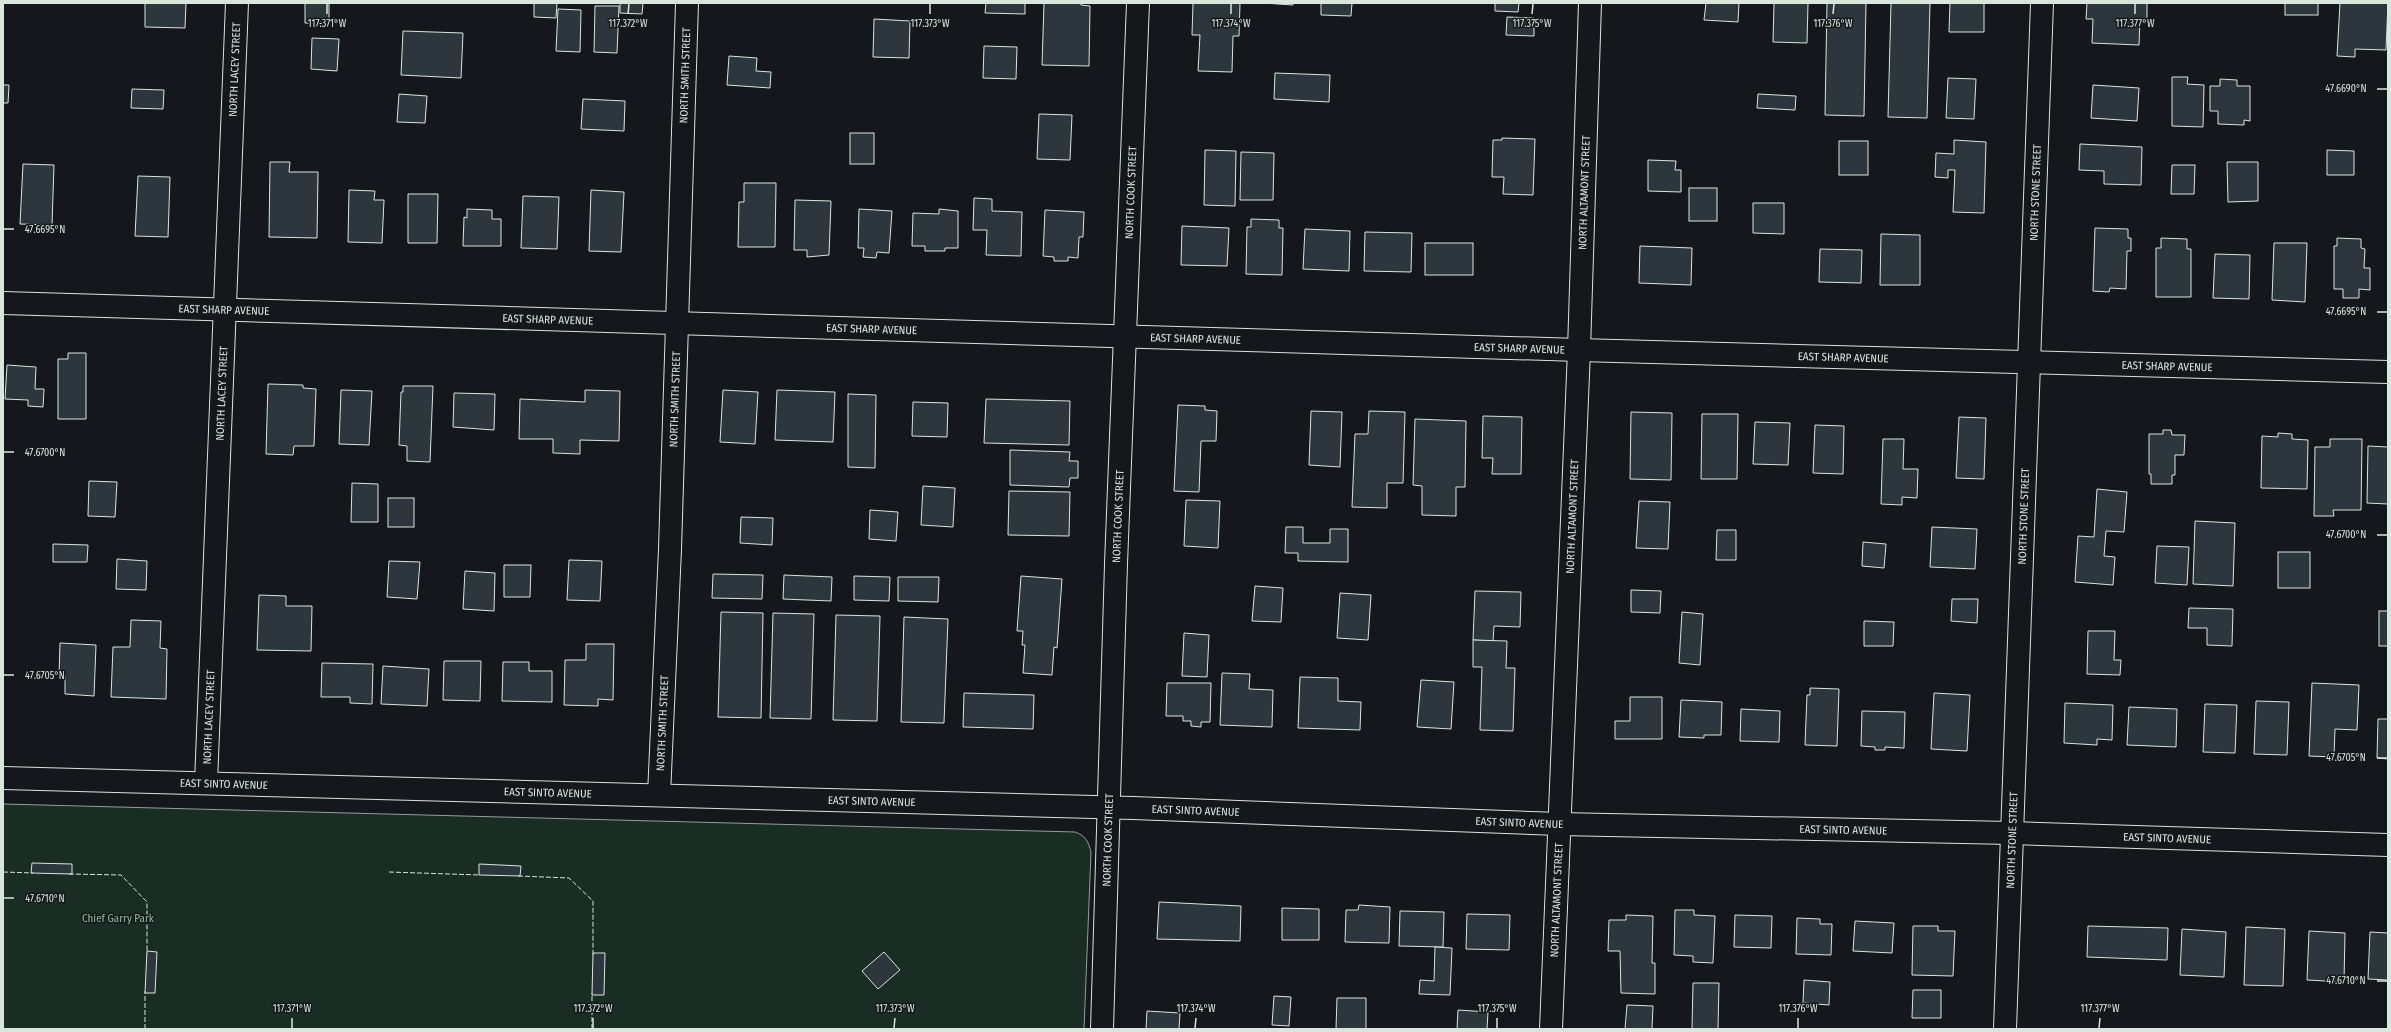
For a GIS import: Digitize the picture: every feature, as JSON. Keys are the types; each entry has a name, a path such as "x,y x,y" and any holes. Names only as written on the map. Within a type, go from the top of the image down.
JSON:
{"street":[{"name":"NORTH LACEY STREET","path":"206,783 226,310 237,3"},
{"name":"NORTH SMITH STREET","path":"659,795 670,549 687,3"},
{"name":"NORTH COOK STREET","path":"1102,1029 1116,564 1138,3"},
{"name":"NORTH ALTAMONT STREET","path":"1551,1029 1579,350 1590,3"},
{"name":"NORTH STONE STREET","path":"2005,1029 2042,3"},
{"name":"EAST SHARP AVENUE","path":"3,303 1126,337 2388,372"},
{"name":"EAST SINTO AVENUE","path":"3,778 1109,808 1559,824 2011,833 2388,845"}],"green space":[{"name":"Chief Garry Park","path":"3,804 1075,832 1082,835 1086,839 1091,852 1084,1029 3,1029"}],"building":[{"path":"145,3 186,3 185,28 145,27"},
{"path":"305,3 329,3 329,24 305,23"},
{"path":"534,3 557,3 556,18 534,17"},
{"path":"620,3 643,3 642,14 620,13"},
{"path":"986,3 1025,3 1025,14 985,13"},
{"path":"1044,3 1081,3 1081,5 1090,6 1089,66 1042,65"},
{"path":"1193,3 1240,3 1239,36 1233,36 1232,72 1198,71 1200,35 1192,35"},
{"path":"1263,3 1293,3 1293,5"},
{"path":"1321,3 1352,3 1351,16 1321,15"},
{"path":"1495,3 1519,3 1518,12 1495,11"},
{"path":"1706,3 1739,3 1738,22 1704,20"},
{"path":"1774,3 1808,3 1807,43 1773,42"},
{"path":"1827,3 1866,3 1864,116 1825,115"},
{"path":"1891,3 1930,3 1927,118 1888,117"},
{"path":"1950,3 1984,3 1984,32 1949,32"},
{"path":"2087,3 2147,3 2147,21 2140,20 2139,45 2092,43 2093,19 2086,19"},
{"path":"2285,3 2318,3 2318,15 2285,15"},
{"path":"2340,3 2388,3 2386,50 2355,49 2355,57 2337,56"},
{"path":"595,6 619,6 617,53 594,52"},
{"path":"558,9 581,10 580,52 556,51"},
{"path":"1507,17 1534,18 1534,36 1506,35"},
{"path":"874,19 910,21 909,58 873,57"},
{"path":"403,31 463,33 461,78 401,75"},
{"path":"312,38 339,39 337,71 311,69"},
{"path":"984,46 1017,47 1016,79 983,78"},
{"path":"729,56 757,58 756,71 771,72 770,88 727,85"},
{"path":"1275,73 1330,75 1329,102 1274,99"},
{"path":"2172,77 2188,77 2187,84 2204,85 2203,127 2172,126"},
{"path":"1948,78 1976,79 1974,119 1946,118"},
{"path":"2220,79 2237,80 2237,86 2250,86 2250,121 2244,120 2244,125 2218,124 2218,111 2210,111 2210,86 2220,86"},
{"path":"3,85 9,85 8,103 3,103"},
{"path":"2093,85 2139,88 2137,121 2091,118"},
{"path":"132,89 164,90 163,109 131,108"},
{"path":"399,94 427,96 425,123 397,122"},
{"path":"1758,94 1796,96 1795,110 1757,108"},
{"path":"583,99 625,101 624,131 581,129"},
{"path":"1039,114 1072,115 1070,160 1037,159"},
{"path":"850,133 874,133 874,164 850,164"},
{"path":"1502,138 1535,139 1533,195 1503,194 1504,177 1492,177 1493,140 1502,140"},
{"path":"1954,140 1986,142 1984,213 1953,212 1955,170 1948,170 1948,178 1935,177 1936,153 1954,154"},
{"path":"1839,141 1868,141 1868,175 1839,175"},
{"path":"2080,144 2142,147 2141,185 2104,184 2104,171 2079,170"},
{"path":"1205,150 1236,151 1235,206 1204,205"},
{"path":"2327,150 2354,151 2354,175 2327,175"},
{"path":"1241,152 1274,153 1273,200 1240,200"},
{"path":"1648,160 1676,161 1675,170 1681,170 1681,192 1648,191"},
{"path":"270,162 290,162 289,172 318,172 317,238 269,237"},
{"path":"2227,162 2258,162 2258,201 2228,202"},
{"path":"23,164 54,165 52,225 20,224"},
{"path":"2172,165 2195,165 2194,194 2171,194"},
{"path":"138,176 170,177 168,237 135,236"},
{"path":"744,183 776,183 775,247 738,247 739,202 744,202"},
{"path":"1689,188 1717,188 1717,221 1689,221"},
{"path":"349,190 375,191 374,200 384,200 382,243 348,242"},
{"path":"591,190 624,192 621,252 589,251"},
{"path":"408,194 438,194 437,243 408,243"},
{"path":"523,196 559,197 557,249 521,248"},
{"path":"974,198 992,199 992,211 1022,212 1021,256 986,255 987,230 973,230"},
{"path":"795,200 831,201 829,255 807,257 807,250 794,250"},
{"path":"1753,203 1784,203 1784,234 1753,233"},
{"path":"467,209 492,210 492,219 501,219 501,246 463,246 464,217 467,218"},
{"path":"859,209 892,211 889,253 877,252 876,258 863,257 864,248 858,248"},
{"path":"939,209 958,211 958,248 945,248 945,251 925,251 925,246 912,246 913,213 939,214"},
{"path":"1045,210 1084,212 1083,237 1079,237 1078,258 1068,257 1068,261 1054,261 1054,257 1043,256"},
{"path":"1251,219 1279,220 1279,228 1283,228 1282,275 1246,274 1247,227 1251,227"},
{"path":"1182,226 1229,228 1227,266 1181,265"},
{"path":"2095,228 2128,229 2128,238 2131,238 2131,251 2127,251 2126,289 2110,288 2109,292 2093,291"},
{"path":"1305,229 1350,231 1349,271 1303,269"},
{"path":"1365,232 1412,233 1411,272 1364,271"},
{"path":"1881,234 1920,235 1920,285 1880,285"},
{"path":"2161,238 2187,239 2187,249 2191,249 2191,297 2156,297 2156,248 2161,248"},
{"path":"2337,238 2361,239 2361,248 2365,249 2364,268 2370,268 2370,290 2359,289 2359,298 2343,298 2343,289 2334,289 2334,246 2337,246"},
{"path":"1425,243 1473,243 1473,275 1425,275"},
{"path":"2274,243 2307,243 2305,302 2272,300"},
{"path":"1640,246 1692,248 1691,285 1639,283"},
{"path":"1820,249 1862,250 1861,283 1819,282"},
{"path":"2215,254 2250,255 2249,299 2213,298"},
{"path":"68,353 86,353 86,419 58,419 58,359 68,359"},
{"path":"7,365 36,367 35,389 44,389 43,407 28,406 28,400 5,399"},
{"path":"268,384 303,385 303,388 316,389 314,446 294,446 293,455 266,454"},
{"path":"403,386 433,386 430,462 407,461 407,446 399,445 401,392 403,392"},
{"path":"341,390 372,391 369,445 339,444"},
{"path":"585,390 620,391 619,441 580,440 580,454 553,453 553,439 519,439 520,399 585,402"},
{"path":"723,390 758,392 755,444 720,442"},
{"path":"777,390 835,392 833,442 775,440"},
{"path":"454,393 495,394 494,430 453,427"},
{"path":"848,394 876,395 875,468 848,467"},
{"path":"986,399 1070,401 1069,445 984,443"},
{"path":"913,402 948,403 947,437 912,436"},
{"path":"1178,405 1205,406 1205,410 1217,411 1216,441 1201,441 1199,492 1174,491"},
{"path":"1311,411 1342,412 1340,467 1309,465"},
{"path":"1369,411 1405,412 1403,483 1387,483 1387,508 1352,507 1355,434 1368,434"},
{"path":"1631,412 1672,413 1671,480 1630,479"},
{"path":"1702,414 1738,414 1737,479 1701,479"},
{"path":"1483,416 1522,417 1521,474 1492,474 1493,458 1482,458"},
{"path":"1959,417 1986,418 1984,479 1956,478"},
{"path":"1415,419 1466,421 1465,487 1456,487 1456,516 1422,515 1422,486 1413,485"},
{"path":"1755,422 1790,423 1788,465 1753,464"},
{"path":"1815,425 1844,426 1843,474 1813,473"},
{"path":"2163,430 2171,430 2172,435 2185,435 2184,455 2175,455 2175,475 2172,475 2172,484 2151,484 2151,474 2149,474 2149,434 2163,434"},
{"path":"2278,433 2292,434 2292,439 2308,440 2307,489 2261,488 2262,436 2278,437"},
{"path":"1883,439 1904,439 1903,469 1918,469 1917,498 1902,497 1902,505 1881,504"},
{"path":"2330,439 2362,439 2361,510 2333,510 2334,516 2314,516 2315,447 2330,447"},
{"path":"2368,446 2388,447 2388,504 2367,503"},
{"path":"1010,450 1070,452 1069,461 1078,461 1078,478 1070,478 1069,487 1010,485"},
{"path":"89,481 117,482 115,517 88,516"},
{"path":"352,483 378,484 378,522 351,522"},
{"path":"923,486 955,488 953,527 921,525"},
{"path":"2097,489 2127,492 2124,532 2106,531 2104,556 2115,557 2113,585 2075,582 2078,536 2094,537"},
{"path":"1009,491 1070,492 1069,536 1008,535"},
{"path":"388,498 414,498 414,527 388,527"},
{"path":"1186,500 1220,501 1218,548 1184,546"},
{"path":"1639,501 1670,502 1668,549 1636,548"},
{"path":"870,510 898,512 896,541 869,539"},
{"path":"741,517 773,518 772,545 740,543"},
{"path":"2195,521 2235,523 2233,586 2193,584"},
{"path":"1286,527 1303,527 1303,543 1330,543 1330,529 1348,529 1348,562 1298,561 1298,553 1285,553"},
{"path":"1932,527 1977,529 1975,569 1930,567"},
{"path":"1717,530 1736,530 1736,560 1716,560"},
{"path":"1863,542 1886,544 1884,568 1862,566"},
{"path":"53,544 88,545 87,562 53,562"},
{"path":"2157,546 2189,547 2187,585 2155,583"},
{"path":"2278,552 2310,552 2310,588 2278,588"},
{"path":"117,559 147,561 146,590 116,589"},
{"path":"569,560 602,561 600,601 567,600"},
{"path":"389,561 420,562 417,599 387,597"},
{"path":"504,565 531,565 530,597 504,597"},
{"path":"465,571 495,573 494,611 463,609"},
{"path":"713,574 763,575 762,599 712,598"},
{"path":"784,575 832,577 831,601 783,599"},
{"path":"854,576 890,577 889,601 854,600"},
{"path":"1021,576 1062,579 1057,648 1054,647 1052,675 1023,673 1025,645 1022,645 1023,631 1017,631"},
{"path":"898,577 939,577 938,602 898,601"},
{"path":"1255,586 1283,588 1281,622 1252,621"},
{"path":"1631,590 1661,591 1660,613 1631,612"},
{"path":"1475,591 1521,592 1520,627 1494,626 1493,641 1473,640"},
{"path":"1340,593 1371,595 1368,640 1337,638"},
{"path":"259,595 286,596 286,606 312,606 311,651 257,650"},
{"path":"1952,599 1978,599 1977,623 1951,621"},
{"path":"2189,608 2233,609 2232,646 2207,645 2207,628 2188,628"},
{"path":"2379,611 2388,611 2388,646 2379,646"},
{"path":"721,612 763,613 761,718 718,717"},
{"path":"1682,612 1703,614 1700,665 1679,663"},
{"path":"773,613 814,614 811,719 770,718"},
{"path":"836,615 880,616 877,721 833,720"},
{"path":"904,617 948,619 944,723 901,722"},
{"path":"131,620 161,621 160,648 167,649 166,699 111,697 113,647 130,647"},
{"path":"1864,621 1894,622 1893,646 1864,646"},
{"path":"2088,631 2115,631 2114,660 2121,660 2120,675 2087,674"},
{"path":"1184,633 1209,635 1207,677 1182,676"},
{"path":"1473,640 1507,641 1506,668 1515,668 1513,731 1480,730 1482,667 1473,667"},
{"path":"60,643 96,645 94,696 65,694 65,676 59,676"},
{"path":"586,644 614,644 613,700 598,699 598,706 564,705 565,660 586,660"},
{"path":"444,661 481,661 480,701 443,700"},
{"path":"503,662 529,662 529,671 552,671 552,702 502,701"},
{"path":"322,663 373,664 372,704 350,703 350,697 321,697"},
{"path":"383,666 429,669 427,706 381,704"},
{"path":"1222,673 1250,674 1249,689 1273,690 1272,727 1220,725"},
{"path":"1300,677 1338,678 1338,701 1361,702 1360,730 1298,728"},
{"path":"1421,680 1454,682 1451,729 1417,727"},
{"path":"1167,683 1211,683 1210,722 1201,722 1201,727 1191,726 1191,721 1183,721 1183,716 1166,716"},
{"path":"2312,683 2359,685 2357,730 2335,729 2334,757 2309,756"},
{"path":"1810,688 1839,689 1837,746 1805,745 1807,695 1810,695"},
{"path":"964,693 1034,695 1033,729 963,727"},
{"path":"1934,693 1970,695 1967,751 1931,749"},
{"path":"1630,697 1662,697 1662,739 1615,739 1615,721 1630,721"},
{"path":"1681,700 1722,702 1721,735 1704,735 1704,738 1679,737"},
{"path":"2256,701 2289,702 2287,755 2254,754"},
{"path":"2065,703 2113,705 2112,740 2097,739 2097,745 2064,743"},
{"path":"2205,704 2237,705 2235,753 2203,752"},
{"path":"2129,707 2177,709 2176,747 2127,745"},
{"path":"1741,709 1780,711 1779,742 1740,741"},
{"path":"1862,711 1905,712 1904,748 1885,747 1885,750 1875,750 1875,747 1861,746"},
{"path":"2378,719 2388,719 2388,759 2377,758"},
{"path":"32,863 72,864 72,874 31,873"},
{"path":"479,864 521,866 520,876 479,875"},
{"path":"1159,902 1241,906 1240,941 1157,939"},
{"path":"1359,905 1390,907 1389,943 1345,942 1346,910 1358,910"},
{"path":"1282,908 1319,909 1319,940 1282,940"},
{"path":"1675,910 1694,910 1694,915 1715,916 1713,963 1693,962 1693,956 1674,955"},
{"path":"1400,911 1444,912 1443,947 1399,946"},
{"path":"1467,914 1510,915 1509,950 1466,949"},
{"path":"1626,915 1653,916 1652,963 1655,963 1655,994 1621,993 1620,951 1608,951 1609,920 1626,920"},
{"path":"1735,915 1772,916 1771,948 1734,947"},
{"path":"1797,918 1820,919 1820,924 1832,924 1831,955 1796,954"},
{"path":"1855,921 1894,923 1892,953 1853,951"},
{"path":"1913,926 1938,926 1938,931 1955,931 1953,976 1912,975"},
{"path":"2088,926 2168,928 2167,960 2087,957"},
{"path":"2246,927 2285,929 2283,986 2244,985"},
{"path":"2182,929 2226,932 2224,977 2180,975"},
{"path":"2309,931 2345,933 2344,982 2307,980"},
{"path":"2370,932 2388,933 2388,980 2368,979"},
{"path":"1435,947 1452,948 1450,995 1419,994 1420,980 1434,981"},
{"path":"147,951 157,952 155,993 145,993"},
{"path":"884,952 900,970 878,989 862,971"},
{"path":"593,953 605,953 604,995 592,995"},
{"path":"1804,980 1830,982 1829,1005 1803,1003"},
{"path":"1693,983 1719,983 1718,1029 1692,1029"},
{"path":"1913,990 1941,990 1941,1018 1912,1018"},
{"path":"1274,996 1291,997 1289,1026 1272,1025"},
{"path":"1337,998 1366,998 1366,1029 1336,1029"},
{"path":"1627,1005 1653,1006 1652,1029 1625,1029"},
{"path":"1458,1010 1488,1012 1487,1029 1457,1029"},
{"path":"1147,1011 1180,1013 1179,1029 1146,1029"}],"fence":[{"path":"3,872 33,873"},
{"path":"389,872 480,875"},
{"path":"69,874 121,875 147,902 147,953"},
{"path":"518,876 569,878 593,901 593,955"},
{"path":"145,991 145,1029"},
{"path":"592,993 592,1029"}]}
